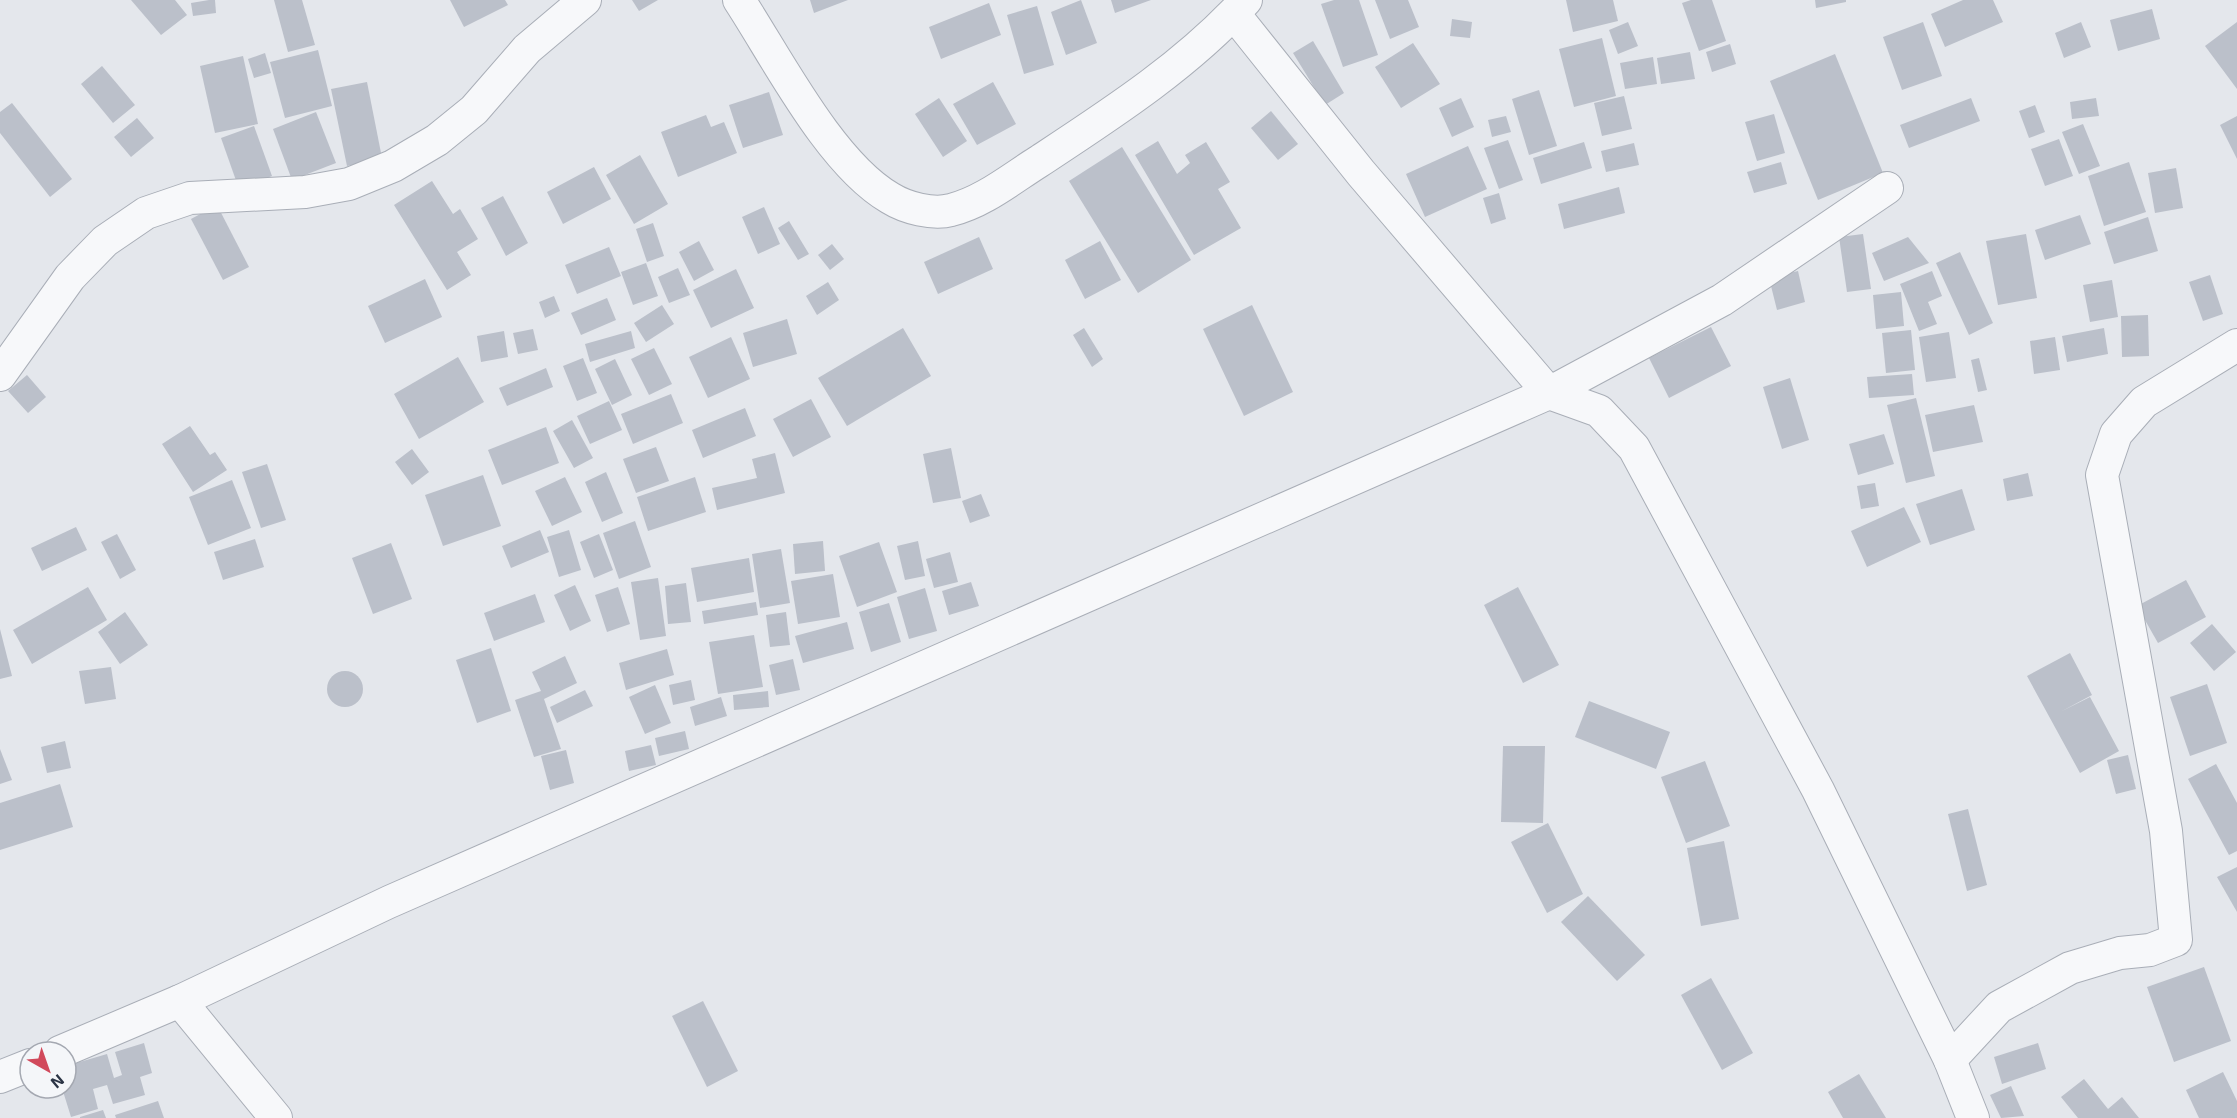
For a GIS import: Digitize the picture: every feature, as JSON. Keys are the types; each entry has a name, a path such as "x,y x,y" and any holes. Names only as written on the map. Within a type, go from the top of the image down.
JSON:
{"street":[{"path":"0,375 70,277 105,241 146,213 190,198 305,192 338,186 393,166 437,140 474,110 527,49 585,0"},
{"path":"739,0 822,128 857,172 890,198 921,210 949,211 979,200 1106,117 1181,60 1240,7 1361,173 1549,393 1599,411 1634,448 1818,790 1950,1060 1973,1118"},
{"path":"78,1044 180,1001 389,902 1549,393 1722,300 1887,188"},
{"path":"1950,1060 1999,1007 2070,968 2120,953 2150,950 2176,940 2166,831 2102,475 2116,434 2144,402 2237,345"},
{"path":"180,1001 276,1118"},
{"path":"0,1077 18,1070"}],"building":[{"path":"131,0 175,0 187,15 161,35"},
{"path":"215,0 216,13 193,16 191,3"},
{"path":"274,0 302,0 315,45 288,52"},
{"path":"450,0 505,0 508,5 464,27"},
{"path":"632,0 658,0 639,11"},
{"path":"810,0 848,0 814,13"},
{"path":"1081,0 1097,43 1066,55 1051,12"},
{"path":"1111,0 1151,0 1115,13"},
{"path":"1334,0 1359,0 1378,55 1343,67 1321,4"},
{"path":"1375,0 1408,0 1419,27 1390,39"},
{"path":"1566,0 1613,0 1618,21 1573,32"},
{"path":"1691,0 1712,0 1726,41 1699,51 1682,3"},
{"path":"1815,0 1846,0 1846,2 1816,8"},
{"path":"1963,0 1993,0 2003,22 1945,47 1931,14"},
{"path":"989,3 1001,35 941,59 929,27"},
{"path":"1037,6 1054,65 1024,74 1007,15"},
{"path":"2152,9 2160,39 2118,51 2110,20"},
{"path":"1452,19 1472,22 1470,38 1450,36"},
{"path":"1628,22 1638,46 1618,54 1609,30"},
{"path":"1923,22 1942,76 1902,90 1883,37"},
{"path":"2081,22 2091,47 2064,58 2055,33"},
{"path":"2237,22 2237,89 2205,46"},
{"path":"1602,38 1616,96 1574,107 1559,49"},
{"path":"1313,41 1344,93 1325,105 1293,53"},
{"path":"1413,43 1440,84 1401,108 1375,67"},
{"path":"1730,44 1736,64 1712,72 1706,52"},
{"path":"318,50 332,106 285,118 270,62"},
{"path":"1690,52 1695,79 1661,84 1657,58"},
{"path":"265,53 271,73 254,78 248,59"},
{"path":"1835,54 1883,173 1818,200 1770,81"},
{"path":"243,56 258,124 215,133 200,66"},
{"path":"1653,57 1657,84 1625,89 1620,63"},
{"path":"102,66 135,105 113,123 81,84"},
{"path":"367,82 382,158 347,166 331,89"},
{"path":"993,82 1016,124 977,145 953,104"},
{"path":"1539,90 1557,146 1529,155 1512,99"},
{"path":"769,92 783,135 743,148 729,105"},
{"path":"1624,96 1632,129 1602,136 1594,103"},
{"path":"939,98 967,141 943,157 915,114"},
{"path":"1461,98 1474,127 1452,137 1439,108"},
{"path":"1971,98 1980,121 1909,148 1900,125"},
{"path":"2096,98 2099,116 2072,119 2070,102"},
{"path":"12,103 72,179 50,197 0,133 0,112"},
{"path":"2035,105 2045,132 2029,138 2019,111"},
{"path":"1271,111 1298,144 1278,160 1251,128"},
{"path":"316,112 336,163 292,180 273,129"},
{"path":"1774,114 1785,153 1757,161 1745,122"},
{"path":"706,115 711,127 724,122 737,153 678,177 661,132"},
{"path":"1506,116 1511,132 1492,137 1488,120"},
{"path":"2237,116 2237,159 2220,125"},
{"path":"137,118 154,138 131,157 114,137"},
{"path":"2083,124 2100,166 2079,174 2062,132"},
{"path":"254,126 272,176 239,189 221,138"},
{"path":"2059,139 2073,176 2045,186 2031,149"},
{"path":"1508,140 1523,180 1499,189 1484,148"},
{"path":"1158,141 1177,174 1190,163 1185,155 1206,142 1230,182 1218,189 1241,228 1194,255 1135,155"},
{"path":"1584,142 1592,168 1541,184 1533,158"},
{"path":"1634,143 1639,165 1606,172 1601,151"},
{"path":"1468,146 1487,189 1425,217 1406,174"},
{"path":"1122,147 1191,260 1138,293 1069,181"},
{"path":"640,155 668,204 634,224 606,175"},
{"path":"1781,162 1787,184 1754,193 1747,172"},
{"path":"2129,162 2146,212 2104,226 2088,176"},
{"path":"594,167 611,199 563,224 547,192"},
{"path":"2176,168 2183,208 2155,213 2148,173"},
{"path":"432,181 453,214 460,209 478,239 457,252 471,275 447,290 394,205"},
{"path":"1619,187 1625,213 1564,229 1558,204"},
{"path":"1499,193 1506,219 1491,224 1483,198"},
{"path":"503,196 528,243 506,256 481,208"},
{"path":"217,205 249,267 223,280 191,219"},
{"path":"764,207 780,244 758,254 742,217"},
{"path":"2080,215 2091,244 2045,260 2035,230"},
{"path":"2148,217 2158,251 2114,264 2104,232"},
{"path":"789,221 809,254 798,260 778,228"},
{"path":"653,223 664,256 647,262 636,229"},
{"path":"1863,234 1871,289 1847,292 1839,237"},
{"path":"2026,234 2037,298 1998,305 1986,241"},
{"path":"979,237 993,269 938,294 924,262"},
{"path":"1908,237 1929,263 1884,281 1872,253"},
{"path":"699,241 714,270 694,281 679,252"},
{"path":"1100,241 1121,280 1085,299 1065,260"},
{"path":"832,244 844,259 830,270 818,255"},
{"path":"609,247 621,276 577,294 565,265"},
{"path":"1960,252 1993,323 1969,335 1936,263"},
{"path":"646,263 658,296 633,305 621,272"},
{"path":"678,268 690,295 669,303 658,277"},
{"path":"736,269 754,308 711,328 693,290"},
{"path":"1798,271 1805,302 1777,310 1769,278"},
{"path":"1932,271 1942,296 1928,302 1937,324 1919,331 1900,284"},
{"path":"2210,275 2223,314 2203,321 2189,282"},
{"path":"425,279 442,317 385,343 368,306"},
{"path":"2112,280 2118,317 2090,322 2083,285"},
{"path":"828,282 839,300 817,315 806,296"},
{"path":"1901,292 1904,326 1876,329 1873,295"},
{"path":"554,296 560,311 545,318 539,302"},
{"path":"607,298 616,320 581,335 571,313"},
{"path":"662,305 674,324 646,342 634,323"},
{"path":"1252,305 1293,392 1244,416 1203,329"},
{"path":"2148,315 2149,356 2122,357 2121,316"},
{"path":"787,319 797,354 753,367 743,333"},
{"path":"1711,327 1731,366 1669,398 1649,358"},
{"path":"903,328 931,376 847,426 818,378"},
{"path":"1084,328 1103,359 1092,367 1073,335"},
{"path":"2104,328 2108,354 2067,362 2062,336"},
{"path":"533,329 538,350 518,354 513,333"},
{"path":"1911,330 1915,370 1886,373 1882,333"},
{"path":"504,331 508,357 481,362 477,336"},
{"path":"631,331 635,348 590,362 585,344"},
{"path":"1949,332 1956,378 1926,382 1919,337"},
{"path":"731,337 750,379 708,398 689,357"},
{"path":"2055,337 2060,370 2034,374 2030,341"},
{"path":"654,348 672,384 649,395 631,359"},
{"path":"458,357 484,402 419,439 394,394"},
{"path":"583,358 597,393 577,401 563,366"},
{"path":"1979,358 1987,390 1978,392 1971,360"},
{"path":"615,359 632,395 612,405 595,369"},
{"path":"546,368 553,387 507,406 499,388"},
{"path":"1912,374 1914,395 1869,398 1867,377"},
{"path":"27,375 46,397 28,413 8,391"},
{"path":"1790,378 1809,440 1782,449 1763,387"},
{"path":"671,394 683,423 633,444 621,414"},
{"path":"1916,398 1935,476 1906,483 1887,405"},
{"path":"811,399 831,437 793,457 773,419"},
{"path":"609,401 622,430 590,444 577,416"},
{"path":"1974,405 1983,442 1933,452 1925,415"},
{"path":"745,408 756,436 703,458 692,430"},
{"path":"572,420 593,458 574,468 553,431"},
{"path":"190,426 210,455 215,452 227,470 193,492 162,444"},
{"path":"546,427 559,463 502,485 488,450"},
{"path":"1884,434 1894,464 1858,475 1849,444"},
{"path":"656,447 669,481 636,493 623,459"},
{"path":"951,448 961,498 933,503 923,454"},
{"path":"412,449 429,472 412,485 395,462"},
{"path":"775,453 785,493 717,510 712,488 757,478 752,459"},
{"path":"267,464 286,520 261,528 242,472"},
{"path":"606,472 623,513 602,522 585,482"},
{"path":"2028,473 2033,496 2007,501 2003,479"},
{"path":"483,475 501,526 443,546 425,495"},
{"path":"565,477 582,512 552,526 535,491"},
{"path":"695,477 706,512 648,531 637,497"},
{"path":"232,480 251,528 208,545 189,497"},
{"path":"1875,483 1879,506 1861,509 1857,486"},
{"path":"1962,489 1975,530 1930,545 1916,504"},
{"path":"981,494 990,516 970,523 962,501"},
{"path":"1904,507 1921,542 1867,567 1851,531"},
{"path":"635,521 651,567 619,579 603,533"},
{"path":"76,527 87,550 42,571 31,548"},
{"path":"540,530 549,552 511,568 502,546"},
{"path":"569,530 581,570 559,577 547,537"},
{"path":"117,534 136,570 120,579 101,542"},
{"path":"599,534 613,570 594,578 580,542"},
{"path":"255,539 264,567 223,580 214,552"},
{"path":"823,541 825,571 795,574 793,544"},
{"path":"918,541 925,576 905,580 897,546"},
{"path":"879,542 897,592 857,607 839,556"},
{"path":"391,543 412,599 373,614 352,558"},
{"path":"781,549 790,603 760,608 752,554"},
{"path":"950,552 958,582 934,588 926,559"},
{"path":"749,558 754,592 697,602 691,568"},
{"path":"833,574 840,617 798,624 791,581"},
{"path":"658,578 666,636 640,640 631,582"},
{"path":"2186,580 2206,617 2158,643 2137,606"},
{"path":"971,582 979,606 949,615 942,591"},
{"path":"686,583 691,622 668,624 665,586"},
{"path":"575,585 591,621 570,631 554,595"},
{"path":"88,587 107,620 32,664 13,630"},
{"path":"618,587 630,624 607,632 595,595"},
{"path":"1518,587 1559,665 1523,683 1484,605"},
{"path":"925,588 937,631 909,639 897,597"},
{"path":"535,594 545,622 494,641 484,613"},
{"path":"756,602 758,615 704,624 702,611"},
{"path":"889,603 901,642 871,652 859,612"},
{"path":"125,612 148,645 120,664 98,632"},
{"path":"786,612 790,645 770,647 766,615"},
{"path":"847,622 854,649 803,663 795,636"},
{"path":"2212,624 2236,652 2214,671 2190,643"},
{"path":"0,629 12,676 0,679"},
{"path":"754,635 763,687 718,694 709,642"},
{"path":"491,648 511,711 477,723 456,660"},
{"path":"667,649 674,675 626,690 619,663"},
{"path":"2070,653 2092,695 2062,711 2090,697 2119,751 2080,773 2027,676"},
{"path":"565,656 577,683 544,699 561,749 534,757 515,700 541,691 532,672"},
{"path":"793,659 800,690 776,695 769,665"},
{"path":"111,667 116,699 85,704 79,671"},
{"path":"345,671 357,677 363,689 357,701 345,707 333,701 327,689 333,677"},
{"path":"691,680 695,700 673,705 669,685"},
{"path":"2207,684 2227,743 2190,756 2170,697"},
{"path":"655,685 671,723 645,734 629,697"},
{"path":"585,690 593,706 557,723 550,707"},
{"path":"768,691 769,707 734,710 733,695"},
{"path":"721,697 727,716 695,726 690,707"},
{"path":"1589,701 1670,732 1656,769 1575,737"},
{"path":"685,731 689,749 659,756 655,738"},
{"path":"65,741 71,768 47,773 41,747"},
{"path":"651,745 656,765 629,771 625,751"},
{"path":"1503,746 1545,746 1543,823 1501,822"},
{"path":"0,749 12,780 0,784"},
{"path":"566,750 574,783 550,790 541,756"},
{"path":"2128,755 2136,789 2116,794 2107,760"},
{"path":"1705,761 1730,826 1686,843 1661,777"},
{"path":"2216,764 2237,803 2237,851 2229,855 2188,779"},
{"path":"60,784 73,827 0,850 0,803"},
{"path":"1968,809 1987,885 1967,891 1948,814"},
{"path":"1548,823 1583,894 1547,913 1511,842"},
{"path":"1724,841 1739,919 1701,926 1687,848"},
{"path":"2237,867 2237,912 2217,877"},
{"path":"1588,896 1645,955 1617,981 1561,922"},
{"path":"2204,967 2231,1041 2174,1062 2147,987"},
{"path":"1711,978 1753,1053 1722,1070 1681,995"},
{"path":"703,1001 738,1071 707,1087 672,1016"},
{"path":"144,1043 152,1073 140,1077 145,1095 113,1104 107,1085 93,1089 98,1109 71,1117 66,1100 78,1100 78,1062 107,1054 114,1078 122,1075 115,1052"},
{"path":"2038,1043 2046,1069 2002,1084 1994,1057"},
{"path":"2223,1072 2237,1101 2237,1118 2199,1118 2186,1090"},
{"path":"1859,1074 1886,1118 1843,1118 1828,1092"},
{"path":"2084,1079 2108,1109 2122,1097 2139,1118 2078,1118 2061,1097"},
{"path":"2011,1086 2024,1116 2001,1118 1990,1095"},
{"path":"158,1101 164,1118 116,1118 115,1115"},
{"path":"103,1110 106,1118 80,1118 80,1117"}]}
